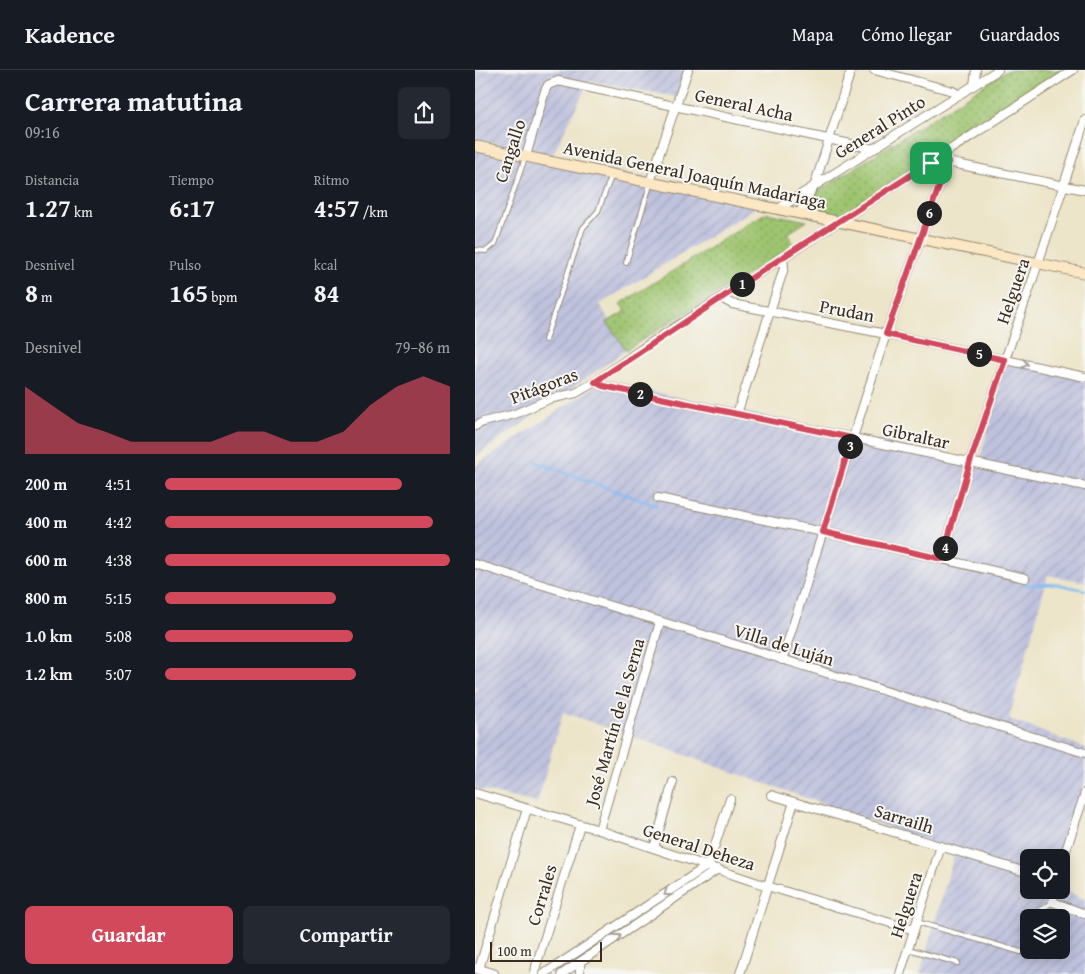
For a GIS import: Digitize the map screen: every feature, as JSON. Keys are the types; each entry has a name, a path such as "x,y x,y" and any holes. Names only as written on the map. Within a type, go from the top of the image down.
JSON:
{"main road":[{"name":"Avenida General Joaquín Madariaga","path":"475,146 1085,273"}],"street":[{"path":"650,182 688,70"},
{"path":"800,214 805,200 814,187 851,70"},
{"path":"874,70 953,91 959,95"},
{"path":"974,86 976,70"},
{"name":"General Pinto","path":"779,209 998,70"},
{"name":"Pitágoras","path":"475,426 483,422 515,414 549,399 576,393 595,382 783,257 946,158 1073,70"},
{"name":"General Acha","path":"548,85 558,81 874,149"},
{"name":"Cangallo","path":"526,156 548,85"},
{"name":"Helguera","path":"942,559 970,462 1085,120"},
{"path":"782,660 852,438 946,158 1085,190"},
{"path":"737,414 784,268 783,257"},
{"name":"Prudan","path":"721,298 732,304 886,334 1085,377"},
{"name":"Gibraltar","path":"595,382 603,386 1085,486"},
{"path":"658,498 823,532 1025,578"},
{"name":"Villa de Luján","path":"475,564 1085,753"},
{"name":"José Martín de la Serna","path":"599,830 660,622"},
{"path":"654,848 673,782"},
{"name":"General Deheza","path":"475,793 599,830 767,886 914,930"},
{"path":"1066,849 1085,793"},
{"name":"Sarrailh","path":"771,795 1020,870"},
{"path":"544,974 707,866 730,799"},
{"path":"739,974 794,802"},
{"path":"494,974 477,969 527,809"},
{"name":"Corrales","path":"535,974 535,966 580,825"},
{"name":"Helguera","path":"900,974 941,846"},
{"path":"562,974 718,869"},
{"path":"1053,899 1053,902 1085,914"},
{"path":"579,963 580,974"}],"lane":[{"name":"Cangallo","path":"475,250 486,251 495,244 526,156"},
{"path":"545,340 583,228 598,211 612,174"},
{"path":"626,263 650,182"},
{"path":"1041,909 1053,902"},
{"path":"917,922 1020,952"},
{"path":"908,949 959,963"}],"shaded area":[{"path":"475,70 691,70 683,98 589,81 552,156 760,205 600,304 626,350 475,457"},
{"path":"1006,361 1085,378 1085,582 1048,575 1009,719 1085,748 1085,781 1062,849 1020,849 1020,899 1070,899 1070,892 1085,900 1085,974 920,974 955,851 563,712 537,803 475,789 475,695 477,689 475,688 475,466 603,381 979,463"}],"green space":[{"path":"1008,70 1067,70 839,217 815,212 809,208 810,198 814,194"},
{"path":"767,213 807,221 787,234 795,245 626,350 607,322 626,311 620,304"}],"waterway":[{"path":"536,462 657,506"},
{"path":"1026,585 1056,584 1085,590"}],"route":[{"path":"944,154 948,162 886,334 1005,360 970,462 942,559 823,532 852,438 603,386 595,382 640,350 931,163 944,154"}]}
